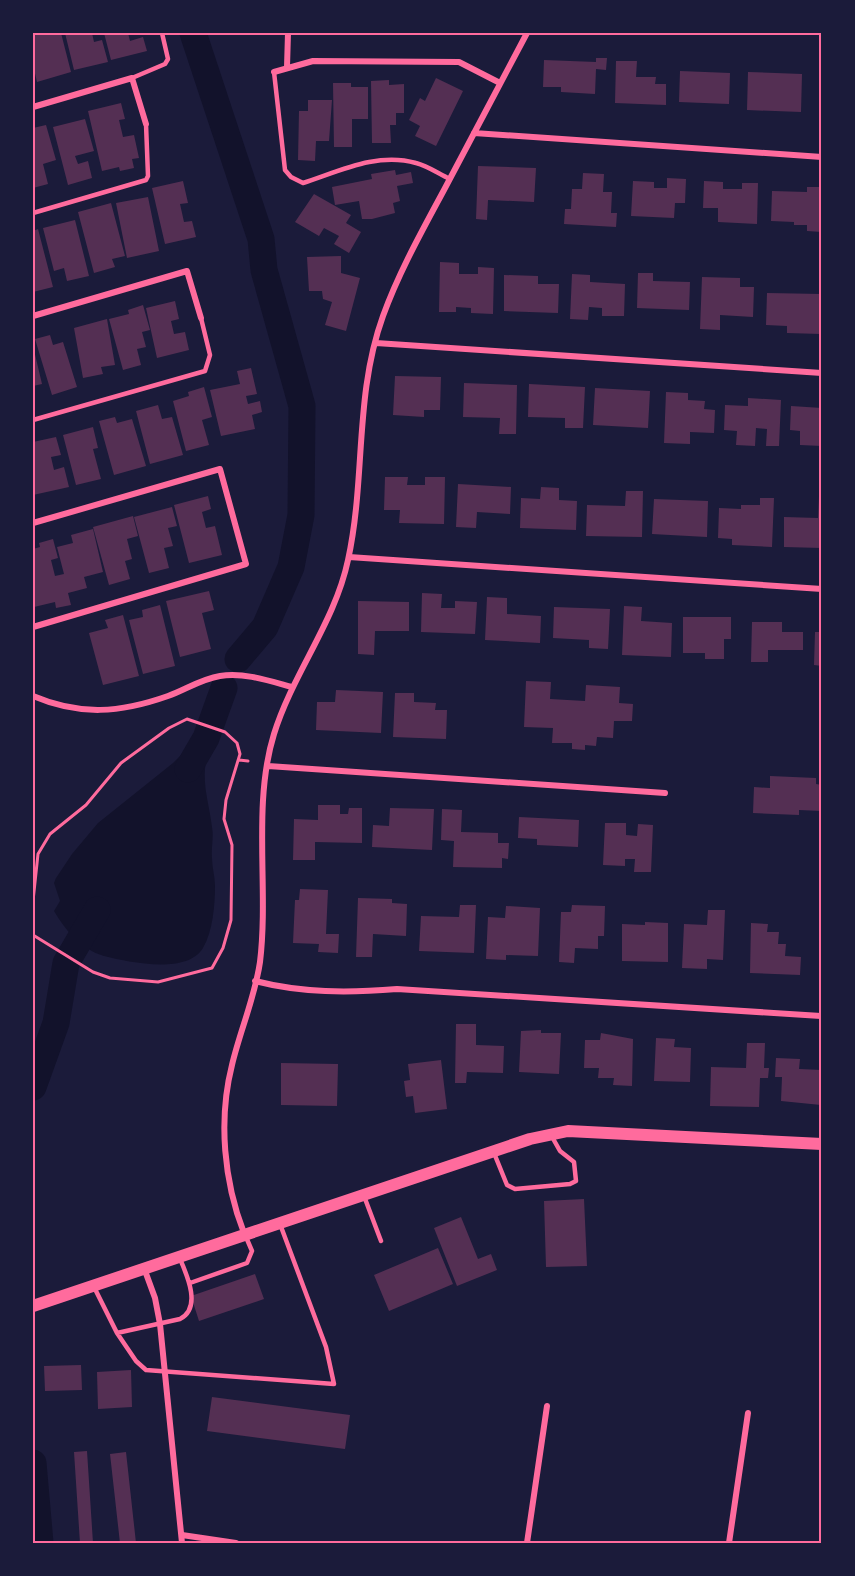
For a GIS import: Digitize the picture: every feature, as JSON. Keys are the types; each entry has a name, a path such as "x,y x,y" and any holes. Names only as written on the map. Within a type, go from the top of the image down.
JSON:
{"main road":[{"path":"39,1304 244,1233 551,1134 568,1131 666,1134 822,1144"}],"street":[{"path":"288,33 288,68"},
{"path":"244,1233 233,1205 224,1120 231,1068 260,965 265,788 273,738 292,687 336,599 349,557 362,408 368,369 402,270 527,33"},
{"path":"274,72 313,61 459,62 500,83"},
{"path":"33,107 132,78 146,124"},
{"path":"474,133 822,157"},
{"path":"33,316 187,271 201,318"},
{"path":"376,343 822,373"},
{"path":"33,523 220,469 246,564 33,627"},
{"path":"349,557 822,589"},
{"path":"33,696 54,705 87,712 124,709 168,696 220,676 260,678 292,687"},
{"path":"268,766 665,793"},
{"path":"255,981 281,988 330,993 397,989 821,1016"},
{"path":"144,1268 155,1298 159,1324 182,1543"},
{"path":"527,1543 547,1406"},
{"path":"729,1543 748,1413"},
{"path":"182,1535 236,1543"}],"lane":[{"path":"132,78 165,64 168,59 162,33"},
{"path":"274,72 282,156 285,170 291,177 303,183 364,162 392,159 417,163 450,179"},
{"path":"33,213 146,180 148,176 146,124"},
{"path":"33,420 205,371 210,355 201,318"},
{"path":"493,1151 507,1185 515,1189 570,1184 576,1181 574,1162 560,1151 551,1134"},
{"path":"363,1194 381,1241"},
{"path":"93,1286 117,1333 135,1361 146,1370 333,1384 326,1347 279,1222"},
{"path":"190,1283 247,1263 252,1251 244,1233"},
{"path":"117,1333 186,1316 190,1308 190,1283 179,1256"}],"path":[{"path":"33,901 38,854 54,829 86,806 121,763 182,721 200,722 219,729 237,743 239,760 226,800 225,819 232,845 231,920 223,948 215,964 207,969 149,982 101,976 33,935"},
{"path":"239,760 248,761"}],"shaded area":[{"path":"198,738 206,738 210,746 205,778 213,831 212,865 215,883 213,917 203,948 195,956 171,964 142,963 96,953 75,938 54,911 60,901 54,883 56,878 72,854 98,823 173,763"}],"building":[{"path":"33,33 61,33 71,72 37,82 33,65"},
{"path":"65,33 92,33 94,42 102,40 108,62 74,70"},
{"path":"104,33 128,33 130,41 143,37 147,51 111,60"},
{"path":"377,33 400,33 400,35 377,35"},
{"path":"596,58 607,58 606,70 596,69 595,94 561,92 561,87 543,87 544,60 596,62"},
{"path":"616,61 637,61 636,77 656,77 655,84 666,84 666,105 615,103"},
{"path":"680,71 730,73 729,104 679,102"},
{"path":"748,72 802,74 801,112 747,110"},
{"path":"436,78 463,91 436,146 415,136 420,126 409,120 420,98 425,101"},
{"path":"389,80 389,85 404,84 404,113 396,113 396,125 390,125 391,143 372,143 371,81"},
{"path":"333,83 351,83 351,87 368,87 368,119 352,119 352,147 334,147"},
{"path":"308,100 332,100 329,141 316,141 315,161 298,160 299,111 308,111"},
{"path":"121,103 125,119 119,120 123,137 134,135 139,158 132,159 134,168 120,171 119,167 102,171 88,111"},
{"path":"85,119 94,151 75,156 78,164 88,161 92,178 68,185 53,127"},
{"path":"46,125 56,160 43,164 48,184 33,188 33,128"},
{"path":"478,166 536,168 534,202 488,200 487,220 476,219"},
{"path":"395,170 396,175 411,172 413,183 397,186 400,201 393,203 395,213 362,219 359,201 335,205 332,187 372,179 371,174"},
{"path":"583,173 604,174 603,192 612,192 611,213 617,213 616,227 564,224 565,209 571,209 572,189 582,189"},
{"path":"667,178 686,179 685,203 675,203 674,218 631,216 633,181 654,182 654,188 667,188"},
{"path":"183,181 188,203 180,204 184,222 192,221 196,237 165,244 152,188"},
{"path":"704,181 723,182 723,189 742,189 742,183 758,183 757,224 718,222 718,208 703,208"},
{"path":"807,187 822,187 822,232 807,231 807,225 794,225 794,222 771,221 772,191 807,192"},
{"path":"314,194 351,215 346,223 361,232 349,253 334,244 339,236 324,228 319,236 295,222"},
{"path":"148,197 159,251 127,258 116,203"},
{"path":"111,203 125,256 112,259 115,267 94,273 78,212"},
{"path":"75,220 89,276 67,281 64,268 54,271 43,228"},
{"path":"38,229 53,287 33,292 33,231"},
{"path":"341,256 341,273 360,278 346,331 325,325 332,302 323,299 322,291 309,291 307,257"},
{"path":"440,262 459,263 459,274 478,274 478,267 494,268 493,314 471,313 471,308 456,307 456,312 439,312"},
{"path":"638,273 653,273 653,281 690,282 689,310 637,308"},
{"path":"572,274 590,275 590,282 625,284 624,316 602,316 602,308 589,307 588,320 570,319"},
{"path":"504,275 538,276 538,284 559,284 558,313 504,311"},
{"path":"702,277 740,278 740,287 754,287 753,317 720,315 720,330 700,329"},
{"path":"767,293 822,294 821,334 787,333 787,326 766,325"},
{"path":"175,301 179,319 171,321 174,334 185,332 189,350 157,358 146,308"},
{"path":"143,305 150,330 142,332 146,347 137,349 141,365 123,370 109,319 129,314 128,310"},
{"path":"107,319 115,365 101,367 103,374 83,378 74,328"},
{"path":"50,335 53,345 63,342 77,387 52,395 35,339"},
{"path":"33,346 42,384 33,386"},
{"path":"251,368 257,394 246,396 248,404 260,401 262,412 252,415 255,429 221,436 210,390 240,384 237,371"},
{"path":"395,376 441,377 440,410 424,410 424,417 393,415"},
{"path":"464,383 517,385 516,434 499,434 500,418 463,417"},
{"path":"529,384 585,387 583,428 565,428 565,418 528,417"},
{"path":"204,387 212,417 202,420 209,445 186,451 173,401 189,396 188,392"},
{"path":"595,388 650,391 648,428 593,425"},
{"path":"666,392 688,393 688,400 705,401 704,409 715,410 714,433 690,432 690,444 664,443"},
{"path":"748,398 781,400 779,446 766,446 767,429 756,428 755,446 736,445 737,431 724,430 725,405 748,406"},
{"path":"158,405 162,419 172,417 183,455 150,464 136,411"},
{"path":"791,406 822,408 822,446 800,445 800,431 790,430"},
{"path":"115,417 117,423 132,419 146,466 114,475 99,421"},
{"path":"93,427 98,448 93,449 101,479 76,485 63,435"},
{"path":"56,437 61,455 51,457 54,470 64,467 69,487 33,495 33,442"},
{"path":"385,477 408,477 407,485 425,485 425,477 445,477 444,524 399,523 400,510 384,510"},
{"path":"458,484 511,487 510,514 477,512 476,528 456,527"},
{"path":"541,487 559,488 559,500 577,501 576,530 520,528 521,498 540,499"},
{"path":"626,491 643,491 642,537 586,536 587,505 625,506"},
{"path":"208,496 211,509 202,512 206,528 215,526 222,555 189,563 174,505"},
{"path":"819,496 822,496 822,548 784,547 784,517 818,518"},
{"path":"760,498 774,498 772,547 732,545 732,539 718,538 719,508 741,509 741,505 760,505"},
{"path":"654,499 708,501 707,537 652,534"},
{"path":"172,507 177,526 168,528 173,546 164,548 169,568 149,573 134,517"},
{"path":"133,516 138,536 127,539 132,559 125,561 130,579 109,585 93,527"},
{"path":"93,529 103,572 84,577 87,588 68,593 71,605 56,608 55,602 34,607 33,549 40,547 39,543 53,539 58,558 51,560 55,576 64,574 57,547 73,543 71,535"},
{"path":"209,591 214,610 202,613 211,649 180,657 166,601"},
{"path":"422,593 442,594 441,608 455,608 455,601 477,602 475,634 421,632"},
{"path":"487,597 507,598 507,614 541,616 540,643 485,640"},
{"path":"358,601 409,602 409,631 375,631 374,655 358,654"},
{"path":"160,605 175,666 143,674 129,620 143,617 142,610"},
{"path":"624,606 642,607 641,621 672,623 671,657 622,655"},
{"path":"554,607 610,609 608,649 589,648 589,640 553,638"},
{"path":"123,615 139,676 103,685 89,633 108,628 105,620"},
{"path":"683,617 731,617 731,639 724,639 724,659 705,659 705,653 683,653"},
{"path":"752,622 782,622 782,632 803,632 803,650 768,650 768,662 751,662"},
{"path":"815,632 822,632 822,666 814,665"},
{"path":"526,681 551,682 550,699 585,701 586,685 620,687 619,703 633,704 632,721 614,721 613,738 597,737 596,746 585,745 585,750 572,749 572,743 552,743 553,728 524,727"},
{"path":"336,690 383,692 381,733 316,730 317,702 335,702"},
{"path":"395,693 414,693 414,702 436,703 435,710 447,710 446,739 393,737"},
{"path":"770,776 816,778 816,784 822,785 822,811 799,810 799,815 753,813 754,787 770,788"},
{"path":"318,805 340,805 340,814 348,814 349,808 362,808 362,843 315,842 315,860 293,860 294,819 318,820"},
{"path":"390,808 434,809 432,850 372,847 373,825 389,826"},
{"path":"442,809 462,810 461,832 498,833 498,843 509,843 508,859 502,858 502,868 453,867 454,841 441,840"},
{"path":"519,817 579,820 578,847 537,845 537,839 518,838"},
{"path":"605,823 626,823 626,835 637,836 638,824 653,825 651,872 634,872 635,859 625,859 625,866 603,865"},
{"path":"300,889 328,890 326,934 339,934 338,953 318,952 319,944 293,943 295,900 299,900"},
{"path":"358,898 392,899 392,903 407,904 406,936 373,934 372,957 356,957"},
{"path":"460,905 476,905 474,953 419,951 421,916 459,917"},
{"path":"572,905 605,906 604,936 598,936 598,949 575,948 574,963 559,962 561,912 571,912"},
{"path":"506,906 540,908 538,956 506,955 506,960 486,959 488,917 505,918"},
{"path":"708,910 725,910 723,960 707,959 707,969 682,968 684,924 707,925"},
{"path":"645,922 668,923 668,962 622,961 622,924 645,925"},
{"path":"751,923 768,924 767,932 779,932 778,944 786,944 785,956 801,957 800,975 750,973"},
{"path":"456,1024 476,1024 476,1045 504,1046 503,1073 467,1072 466,1083 455,1083"},
{"path":"541,1030 541,1033 561,1033 559,1074 519,1072 521,1031"},
{"path":"601,1033 633,1039 632,1086 613,1085 614,1078 598,1078 599,1068 584,1068 585,1040 600,1040"},
{"path":"656,1038 675,1039 674,1047 691,1048 690,1082 654,1081"},
{"path":"747,1043 765,1043 764,1068 769,1068 768,1078 760,1078 759,1107 710,1106 711,1067 746,1068"},
{"path":"776,1058 800,1059 799,1069 822,1070 821,1105 781,1101 782,1077 775,1077"},
{"path":"441,1060 447,1109 415,1113 413,1096 406,1097 404,1081 410,1080 408,1064"},
{"path":"281,1063 338,1064 337,1106 281,1105"},
{"path":"584,1199 587,1266 546,1267 544,1201"},
{"path":"461,1217 478,1259 491,1254 497,1270 457,1286 434,1228"},
{"path":"438,1248 453,1284 389,1311 374,1275"},
{"path":"255,1274 264,1299 199,1321 191,1296"},
{"path":"81,1365 82,1390 45,1391 44,1366"},
{"path":"131,1370 132,1407 98,1409 97,1372"},
{"path":"212,1397 350,1415 345,1449 207,1431"},
{"path":"87,1451 93,1543 80,1543 74,1452"},
{"path":"126,1452 136,1543 120,1543 110,1454"}],"waterway":[{"path":"193,33 261,239 264,270 302,406 301,515 291,567 265,627 238,659"},
{"path":"188,769 206,738 224,688"},
{"path":"33,1087 56,1023 66,963 97,910"},
{"path":"33,1463 40,1543"}]}
